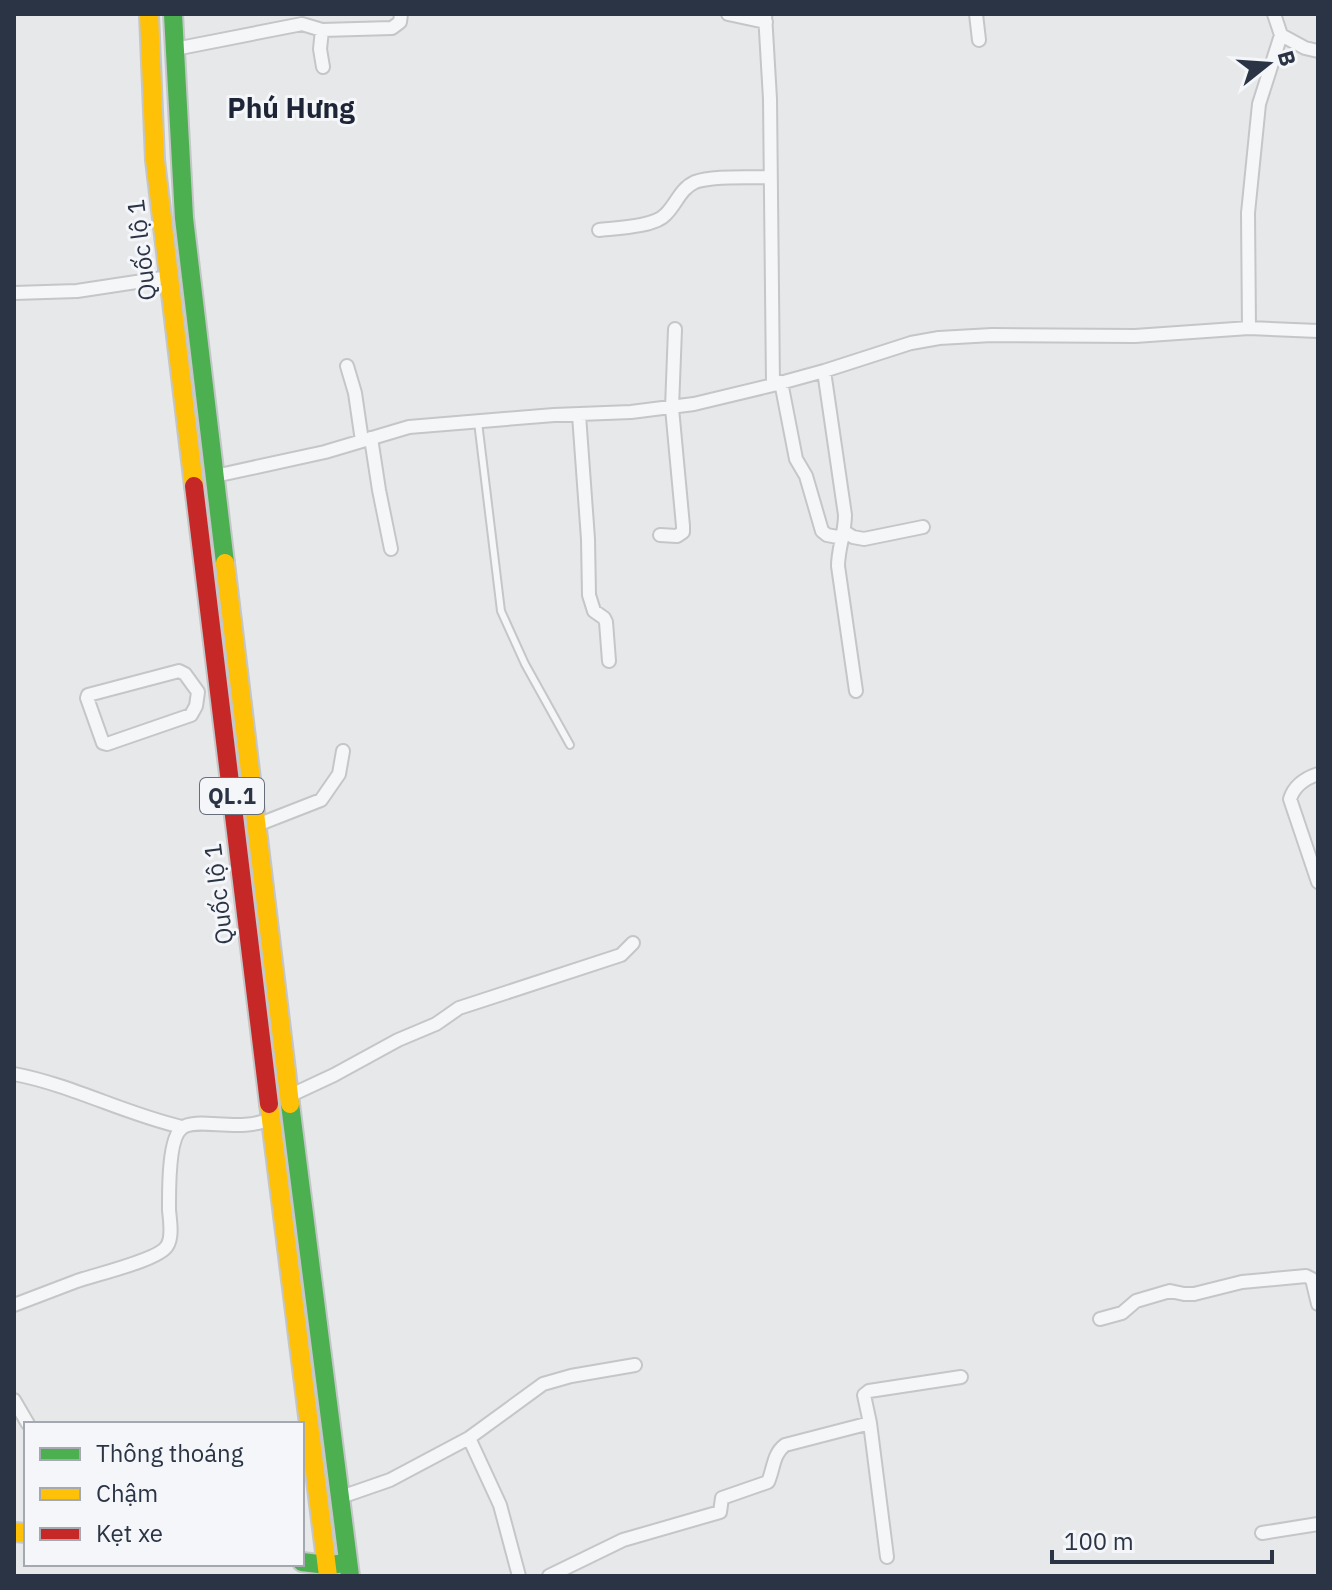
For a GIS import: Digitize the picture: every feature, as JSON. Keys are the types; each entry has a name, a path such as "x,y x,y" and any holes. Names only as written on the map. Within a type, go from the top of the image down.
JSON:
{"main road":[{"name":"Quốc lộ 1","path":"149,14 155,160 328,1570"},
{"name":"Quốc lộ 1","path":"173,14 184,218 349,1569"},
{"path":"304,1422 306,1396"},
{"path":"304,1563 328,1570 349,1569"}],"street":[{"path":"175,49 302,24 322,30 392,28 400,22 401,14"},
{"path":"728,14 765,18 777,384 796,459 806,476 822,531 827,535 864,539 923,527"},
{"path":"976,14 979,40"},
{"path":"1249,328 1248,213 1259,104 1281,35 1274,14"},
{"path":"322,30 320,49 323,67"},
{"path":"1281,35 1305,48 1318,51"},
{"path":"599,230 660,219 685,188 701,180 770,177"},
{"path":"14,293 77,291 169,277"},
{"path":"215,476 312,455 409,427 672,408 777,384 911,343 939,338 992,335 1135,336 1249,328 1318,331"},
{"path":"660,535 677,536 683,532 672,408 675,329"},
{"path":"347,366 391,549"},
{"path":"824,371 843,505 844,535 838,566 856,691"},
{"path":"579,415 589,595 594,611 606,622 609,661"},
{"path":"179,671 185,674 198,692 191,715 105,744 87,698 90,694 179,671"},
{"path":"198,692 219,686"},
{"path":"257,825 321,800 339,774 343,751"},
{"path":"1318,774 1304,780 1290,799 1318,882"},
{"path":"289,1096 436,1024 459,1008 621,955 633,943"},
{"path":"14,1074 64,1088 158,1122 182,1127"},
{"path":"14,1305 144,1260 169,1245 169,1189 174,1137 182,1127 192,1123 250,1126 271,1118"},
{"path":"1100,1319 1122,1313 1136,1301 1170,1291 1194,1294 1242,1282 1306,1276 1312,1279 1318,1304"},
{"path":"341,1497 390,1480 469,1438 543,1384 635,1365"},
{"path":"887,1557 864,1395 869,1391 961,1377"},
{"path":"14,1400 27,1422"},
{"path":"549,1576 623,1540 720,1512 722,1498 768,1482 775,1458 785,1445 870,1423"},
{"path":"469,1438 500,1505 519,1576"},
{"path":"1262,1533 1318,1524"}],"lane":[{"path":"478,422 501,611 525,664 570,745"}],"traffic: fast":[{"path":"173,14 184,218 225,563"},
{"path":"290,1104 350,1576"},
{"path":"304,1562 338,1564"}],"traffic: slow":[{"path":"149,14 155,160 194,486"},
{"path":"225,563 290,1104"},
{"path":"269,1104 328,1576"},
{"path":"14,1532 24,1533"}],"traffic: jam":[{"path":"194,486 269,1104"}],"district":[{"name":"Phú Hưng","path":"291,108"}]}
